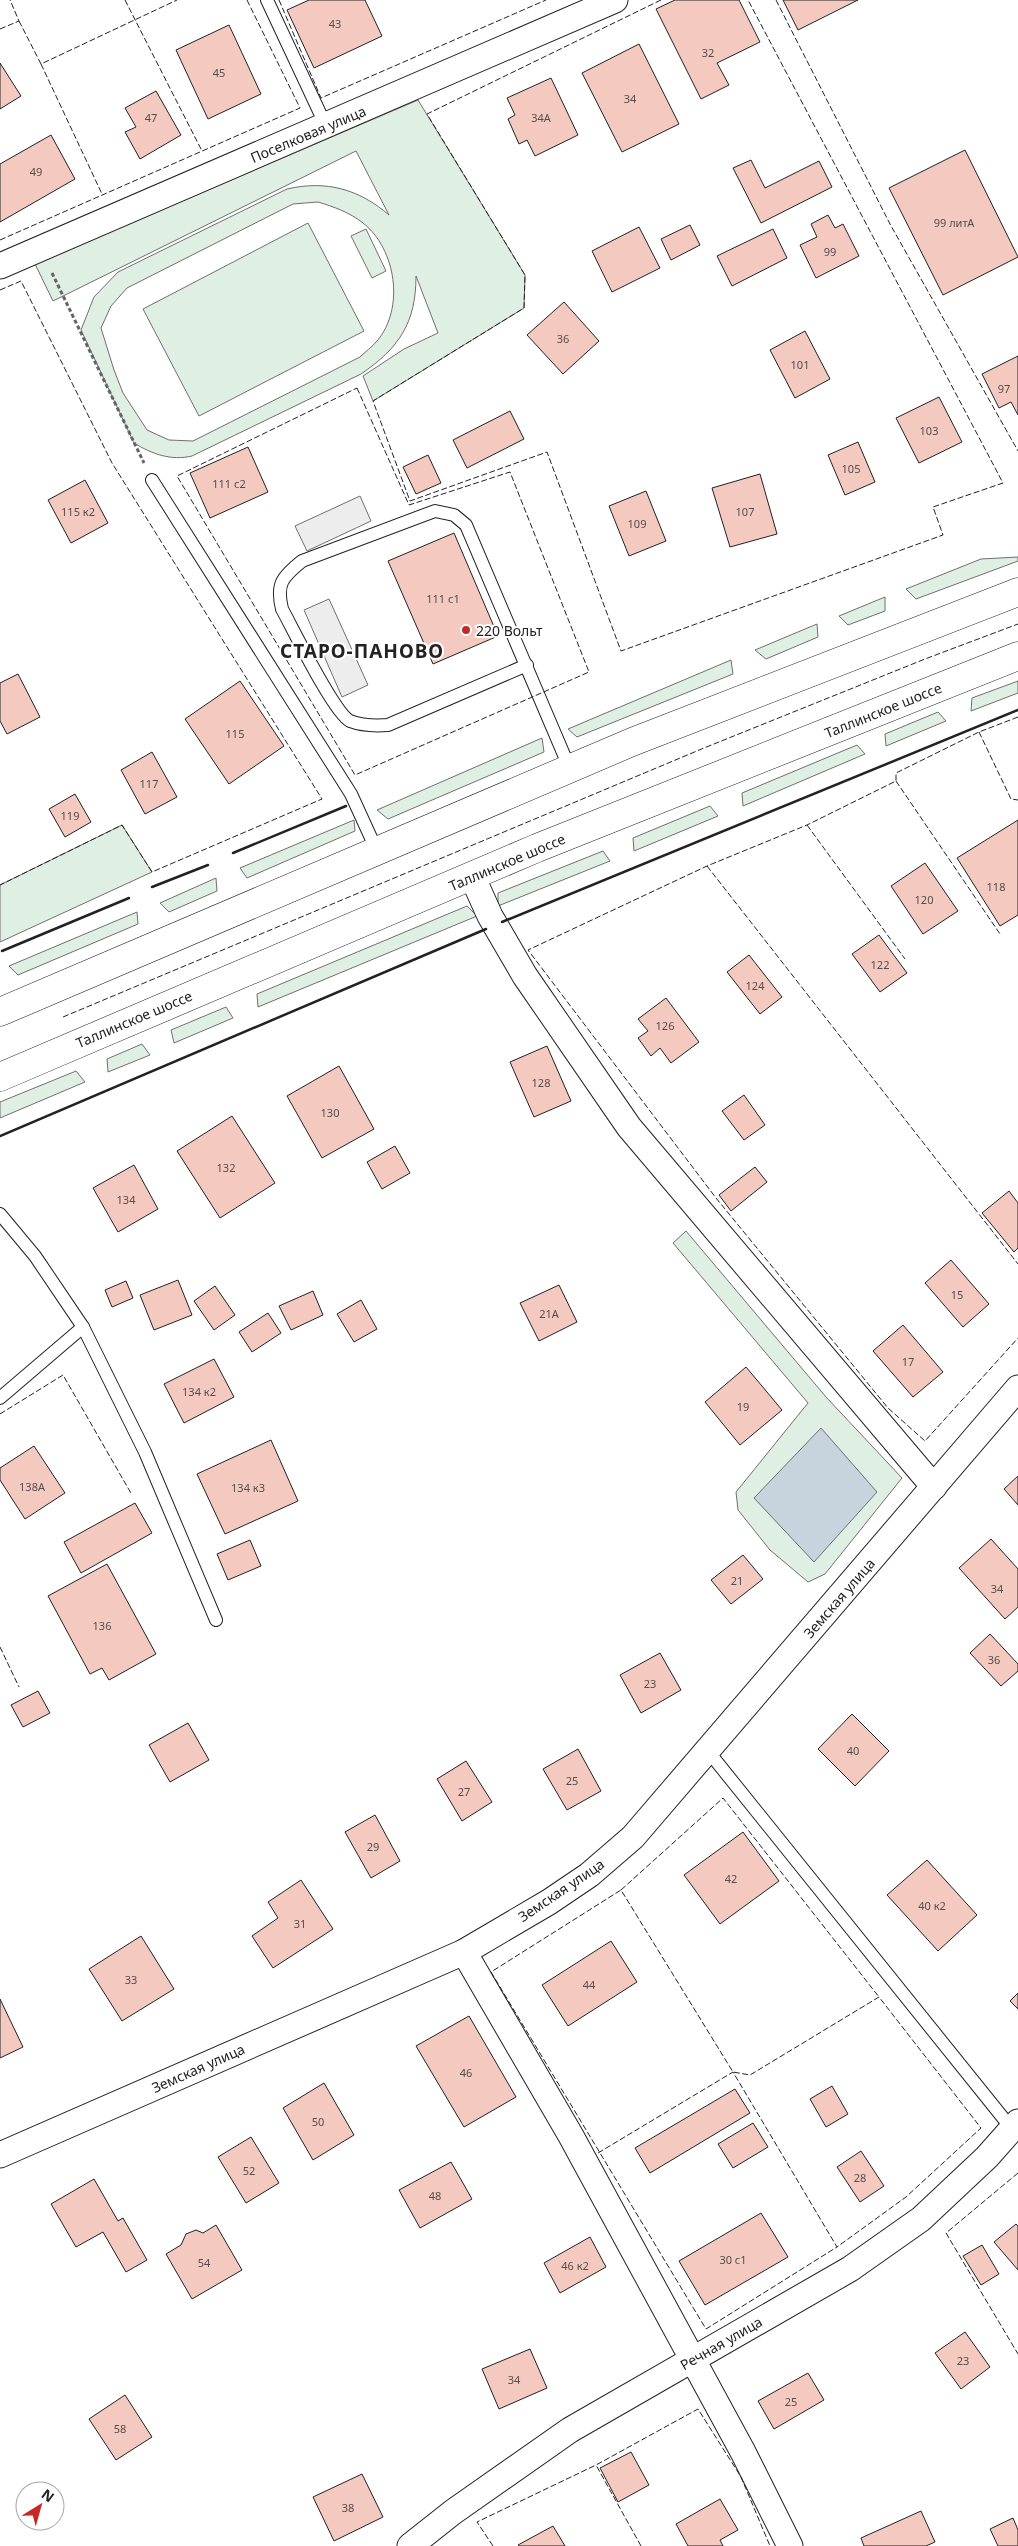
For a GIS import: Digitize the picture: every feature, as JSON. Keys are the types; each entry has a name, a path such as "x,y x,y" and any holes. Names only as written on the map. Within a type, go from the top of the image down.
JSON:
{"main road":[{"path":"0,1012 641,739 1018,592"},
{"name":"Таллинское шоссе","path":"0,1077 472,876 1018,656"}],"street":[{"name":"Поселковая улица","path":"0,266 615,0"},
{"path":"472,876 490,916 525,976 629,1127 934,1487"},
{"name":"Земская улица","path":"0,2154 464,1952 549,1902 588,1875 633,1837 1018,1388"},
{"path":"464,1952 571,2136 693,2359 790,2546"},
{"name":"Речная улица","path":"410,2546 453,2512 570,2430 850,2269 921,2219 987,2157 1015,2126"}],"lane":[{"path":"268,0 326,126"},
{"path":"152,480 351,794 377,851"},
{"path":"527,665 388,726 368,726 348,720 335,704 282,609 278,593 285,574 302,562 435,511 454,515 466,525 527,665 570,769"},
{"path":"0,1214 35,1256 83,1328 145,1452 216,1620"},
{"path":"0,1398 83,1328"},
{"path":"708,1751 1015,2126"}],"path":[{"path":"61,295 152,480"}],"green space":[{"path":"418,100 525,275 524,308 373,401 363,376 404,349 438,333 416,276 413,307 403,333 386,354 361,374 192,456 177,458 162,456 134,443 81,330 94,297 118,272 287,189 301,186 329,186 341,189 366,199 389,215 356,151 53,301 35,264","holes":["318,202 336,208 358,219 374,234 383,248 393,279 394,296 386,328 377,341 360,357 193,441 169,440 147,430 123,393 101,328 111,306 127,288 293,204"]},
{"path":"308,223 364,331 199,416 143,309"},
{"path":"366,229 386,271 372,278 351,236"},
{"path":"1018,557 1018,561 916,599 906,589 981,559"},
{"path":"885,597 885,611 848,625 839,616"},
{"path":"817,624 818,637 766,659 755,650"},
{"path":"731,660 733,674 577,737 568,729"},
{"path":"1018,681 1018,693 971,711 972,698"},
{"path":"938,712 946,721 886,746 885,734"},
{"path":"542,738 544,752 388,819 377,810"},
{"path":"857,745 865,754 743,806 742,793"},
{"path":"710,806 718,816 634,851 633,838"},
{"path":"354,820 355,831 247,878 240,868"},
{"path":"122,825 152,872 0,942 0,885"},
{"path":"603,851 610,861 498,906 498,893"},
{"path":"216,878 217,891 169,912 160,903"},
{"path":"467,906 477,916 258,1007 257,994"},
{"path":"137,912 138,924 18,975 9,966"},
{"path":"226,1007 233,1018 174,1043 171,1030"},
{"path":"142,1044 150,1055 108,1072 107,1059"},
{"path":"76,1071 85,1082 0,1118 0,1102"},
{"path":"686,1231 826,1397 902,1478 825,1574 808,1582 770,1550 738,1510 736,1492 808,1403 673,1243"}],"shaded area":[{"path":"360,496 371,521 307,551 295,526"},
{"path":"329,599 368,685 342,697 304,610"},
{"path":"821,1428 877,1492 814,1562 754,1498"}],"building":[{"path":"309,0 365,0 382,36 314,68 287,10"},
{"path":"675,0 739,0 760,42 717,63 729,85 701,99 656,9"},
{"path":"783,0 858,0 798,30"},
{"path":"229,25 261,94 208,119 176,50"},
{"path":"639,44 679,124 622,152 582,73"},
{"path":"0,63 21,96 0,109"},
{"path":"551,78 578,135 535,156 527,140 519,144 508,119 515,115 507,98"},
{"path":"156,91 181,135 140,159 125,132 136,127 125,108"},
{"path":"51,135 75,179 0,222 0,164"},
{"path":"965,150 1018,257 943,295 889,188"},
{"path":"751,160 765,188 819,161 832,187 761,223 733,168"},
{"path":"828,215 835,228 843,224 859,256 816,278 800,245 817,237 811,224"},
{"path":"690,225 700,245 671,260 661,239"},
{"path":"639,227 660,268 612,292 592,251"},
{"path":"773,229 787,258 732,286 717,256"},
{"path":"564,302 599,341 563,374 527,335"},
{"path":"805,331 830,379 795,398 770,350"},
{"path":"1018,356 1018,415 1011,402 999,408 982,374"},
{"path":"939,397 962,442 919,463 896,418"},
{"path":"510,411 524,439 467,468 453,440"},
{"path":"858,442 875,482 845,495 828,455"},
{"path":"248,447 268,492 210,518 190,473"},
{"path":"428,455 441,483 416,494 403,467"},
{"path":"760,474 777,534 730,547 712,488"},
{"path":"85,480 108,523 71,543 48,500"},
{"path":"646,491 666,541 629,556 609,506"},
{"path":"454,533 498,636 433,664 388,561"},
{"path":"18,674 40,717 7,734 0,721 0,683"},
{"path":"240,681 284,746 229,784 185,719"},
{"path":"152,752 177,797 145,814 121,770"},
{"path":"75,794 91,822 65,837 49,809"},
{"path":"1018,820 1018,915 1000,926 957,858"},
{"path":"925,863 958,911 923,934 891,886"},
{"path":"879,935 907,973 880,992 852,954"},
{"path":"749,955 782,997 760,1014 727,972"},
{"path":"666,998 699,1042 671,1063 660,1048 651,1056 638,1038 648,1031 638,1019"},
{"path":"547,1046 571,1101 534,1117 510,1062"},
{"path":"339,1066 374,1129 322,1158 287,1096"},
{"path":"744,1095 765,1125 744,1140 722,1111"},
{"path":"232,1116 275,1183 220,1218 177,1151"},
{"path":"395,1146 410,1173 382,1189 367,1162"},
{"path":"134,1165 158,1209 118,1232 93,1188"},
{"path":"755,1167 767,1182 731,1211 719,1195"},
{"path":"1009,1191 1018,1203 1018,1248 1014,1252 982,1213"},
{"path":"951,1260 989,1304 963,1327 925,1283"},
{"path":"178,1280 192,1315 154,1330 140,1295"},
{"path":"126,1281 133,1298 112,1307 105,1290"},
{"path":"559,1285 577,1322 539,1341 520,1303"},
{"path":"215,1286 235,1315 214,1330 194,1301"},
{"path":"313,1291 323,1315 291,1330 279,1306"},
{"path":"361,1300 377,1329 354,1342 337,1314"},
{"path":"268,1313 281,1333 252,1352 239,1332"},
{"path":"903,1325 943,1372 913,1397 873,1351"},
{"path":"214,1359 234,1397 184,1423 164,1384"},
{"path":"746,1367 782,1410 740,1445 705,1402"},
{"path":"271,1440 298,1501 225,1534 197,1474"},
{"path":"34,1446 65,1493 25,1519 0,1480 0,1468"},
{"path":"1018,1476 1018,1505 1004,1489"},
{"path":"135,1503 152,1533 81,1573 64,1542"},
{"path":"991,1539 1018,1569 1018,1607 1005,1619 959,1568"},
{"path":"250,1540 261,1566 228,1580 217,1554"},
{"path":"743,1555 763,1579 731,1604 711,1580"},
{"path":"107,1564 156,1654 109,1680 102,1668 90,1674 48,1596"},
{"path":"990,1634 1018,1664 1018,1671 1001,1686 970,1653"},
{"path":"660,1653 681,1690 641,1713 620,1675"},
{"path":"38,1691 50,1713 23,1727 11,1705"},
{"path":"852,1714 889,1751 855,1786 818,1749"},
{"path":"188,1723 209,1760 170,1782 149,1745"},
{"path":"578,1749 601,1791 567,1810 543,1769"},
{"path":"466,1761 492,1802 462,1821 437,1779"},
{"path":"375,1815 400,1861 371,1878 345,1832"},
{"path":"743,1832 779,1881 720,1924 684,1875"},
{"path":"927,1860 977,1915 938,1951 887,1895"},
{"path":"301,1880 333,1929 273,1968 252,1936 278,1918 268,1902"},
{"path":"141,1936 174,1989 122,2021 89,1969"},
{"path":"611,1941 637,1982 568,2026 542,1985"},
{"path":"1018,1993 1018,2009 1010,2001"},
{"path":"0,1999 23,2047 0,2058"},
{"path":"469,2016 516,2097 464,2127 416,2046"},
{"path":"324,2083 354,2135 313,2160 283,2108"},
{"path":"832,2086 848,2114 826,2127 810,2099"},
{"path":"735,2089 750,2113 650,2173 635,2148"},
{"path":"753,2123 768,2147 733,2168 718,2144"},
{"path":"251,2137 279,2183 246,2203 218,2157"},
{"path":"861,2151 884,2186 860,2202 837,2167"},
{"path":"451,2162 472,2199 420,2228 399,2190"},
{"path":"94,2179 118,2221 123,2218 147,2260 126,2272 103,2232 76,2247 51,2204"},
{"path":"761,2213 788,2257 705,2305 679,2261"},
{"path":"1016,2224 1018,2226 1018,2270 994,2242"},
{"path":"216,2225 242,2270 192,2299 166,2254 181,2245 186,2234 196,2230 203,2233"},
{"path":"590,2237 606,2267 560,2293 544,2263"},
{"path":"982,2245 999,2274 981,2285 963,2256"},
{"path":"965,2332 990,2367 961,2389 935,2353"},
{"path":"530,2349 547,2388 499,2409 482,2369"},
{"path":"808,2373 824,2400 774,2429 758,2401"},
{"path":"125,2395 152,2437 116,2460 89,2419"},
{"path":"631,2452 649,2485 618,2502 600,2468"},
{"path":"362,2474 383,2517 334,2541 313,2497"},
{"path":"720,2499 738,2530 720,2540 723,2546 688,2546 676,2524"},
{"path":"921,2511 935,2542 926,2546 864,2546 861,2538"},
{"path":"1013,2518 1018,2530 1018,2546 998,2546 990,2529"},
{"path":"553,2526 565,2546 518,2545"}],"fence":[{"path":"0,29 19,21 10,0"},
{"path":"125,0 202,151"},
{"path":"19,21 41,64 177,0"},
{"path":"0,240 300,108 247,0"},
{"path":"279,0 321,98 546,0"},
{"path":"661,0 427,114 525,275 524,308 373,401 410,501 547,452 621,651 943,535 933,507 1003,483 748,0"},
{"path":"776,0 890,224 1018,451"},
{"path":"41,64 102,194"},
{"path":"0,290 21,281 112,463 322,799 152,872 122,825 0,885"},
{"path":"357,388 409,505 510,472 589,672 355,775 177,476 357,388"},
{"path":"63,1017 704,748 925,659 1018,624"},
{"path":"1018,717 979,732 896,773 896,781 807,825 707,866 528,950 716,1198 888,1408 925,1441 1018,1338"},
{"path":"979,732 1011,799 1018,800"},
{"path":"896,781 1000,934"},
{"path":"807,825 905,959"},
{"path":"707,866 1018,1264"},
{"path":"0,1414 63,1375 132,1495"},
{"path":"0,1647 19,1687"},
{"path":"621,1890 723,1798 879,1997"},
{"path":"598,2153 733,2072 837,2247 706,2329 491,1972 621,1890 733,2072 750,2075 879,1997 981,2128 906,2197 837,2247"},
{"path":"1018,2173 946,2233 1018,2354"},
{"path":"641,2546 596,2465 698,2409 741,2477 770,2546"},
{"path":"493,2546 477,2522 596,2465"}],"wall":[{"path":"502,922 1018,710"},
{"path":"233,853 346,806"},
{"path":"152,887 208,865"},
{"path":"2,951 129,898"},
{"path":"0,1136 486,929"}],"place":[{"name":"220 Вольт","path":"466,630"}],"district":[{"name":"СТАРО-ПАНОВО","path":"362,651"}]}
